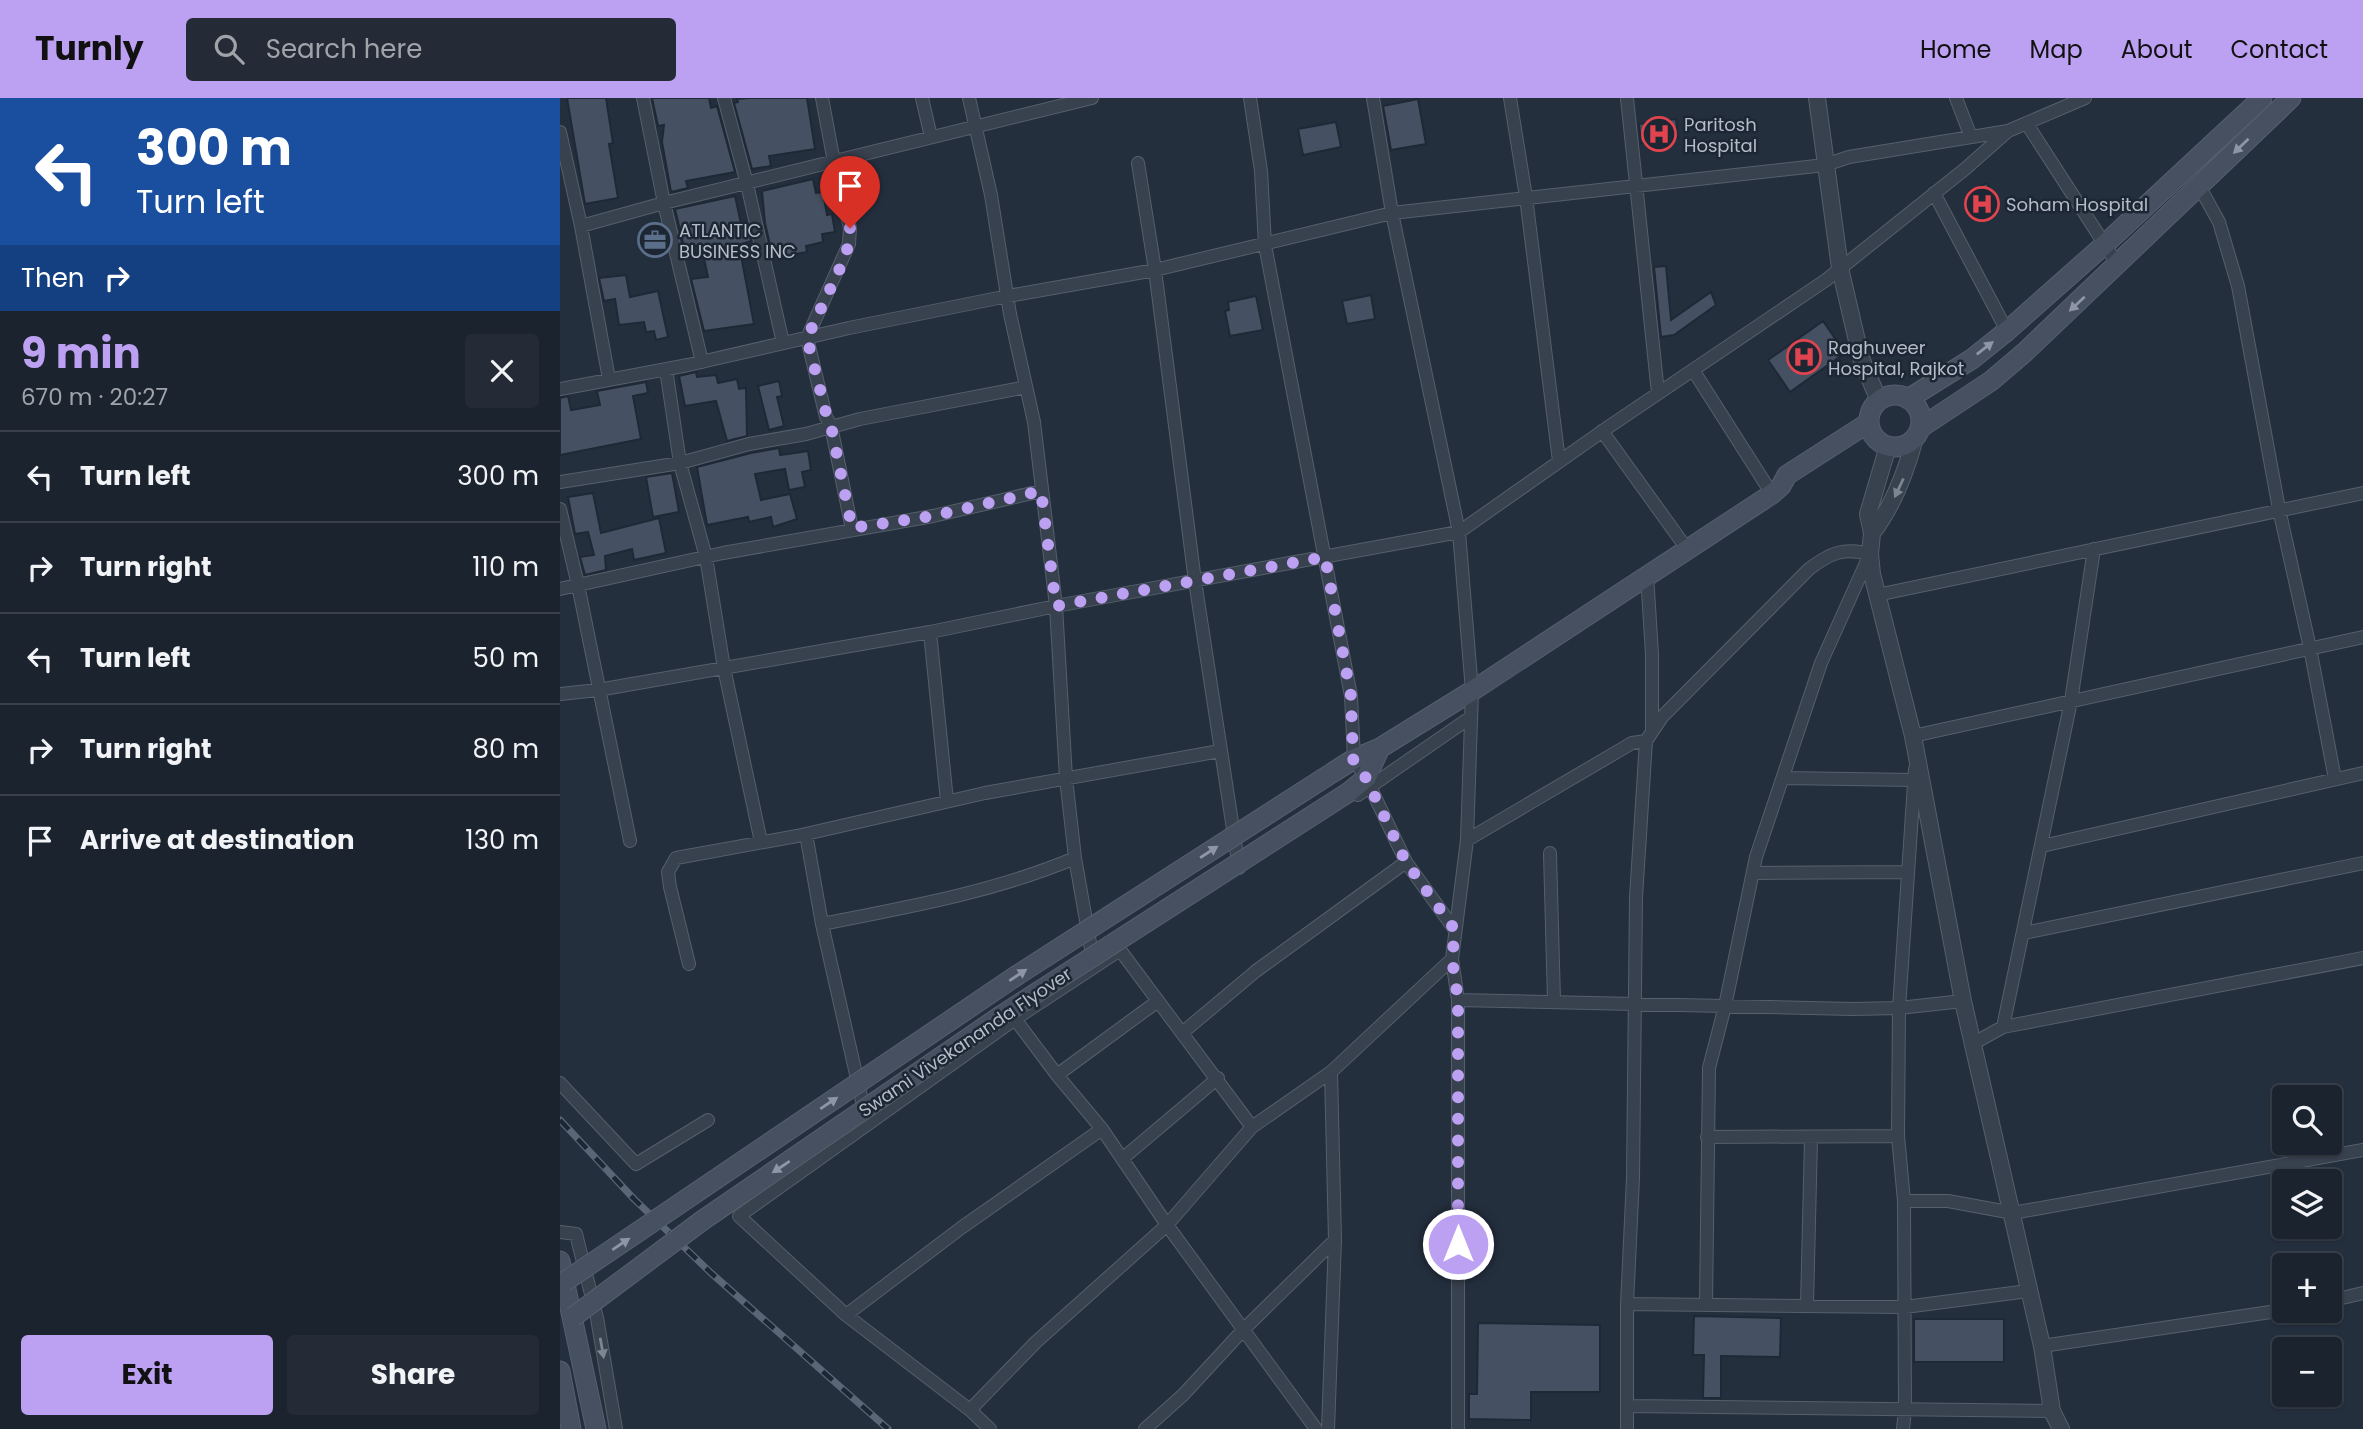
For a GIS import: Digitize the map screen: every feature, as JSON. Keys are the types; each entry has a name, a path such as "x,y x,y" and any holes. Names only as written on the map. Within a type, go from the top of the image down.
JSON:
{"main road":[{"path":"1908,399 1972,359 2007,331 2262,98"},
{"path":"1918,433 1920,414 1914,403 1903,396 1890,395 1878,401 1871,410 1876,435 1905,446 1918,433 1991,382 2118,265 2290,98"},
{"name":"Swami Vivekananda Flyover","path":"562,1283 1019,974 1353,759 1380,748 1472,691 1687,550 1776,490 1787,475 1876,435"},
{"path":"1368,783 1380,748"},
{"name":"Swami Vivekananda Flyover","path":"566,1320 703,1220 1002,1015 1349,792 1368,783"},
{"path":"560,1261 566,1320 596,1429"},
{"path":"560,1371 571,1429"}],"street":[{"path":"643,98 664,203 702,362"},
{"path":"724,98 747,184 783,343"},
{"path":"822,98 850,228 849,244 807,338 831,426 852,528"},
{"path":"922,98 931,137"},
{"path":"969,98 991,195 1034,422 1056,606 1066,778 1075,859 1094,967"},
{"path":"1250,98 1261,172 1265,245 1351,696 1353,759 1368,783 1406,862 1455,930"},
{"path":"1373,98 1392,213 1459,532 1472,691 1467,840 1452,959 1458,1000 1458,1429"},
{"path":"1510,98 1526,197 1559,461"},
{"path":"1627,98 1658,393"},
{"path":"1817,98 1840,268 1861,358 1878,401"},
{"path":"1956,98 1971,137"},
{"path":"581,226 1083,99"},
{"path":"560,389 702,362 1008,296 1155,270 1392,213 1825,165 1849,158 2008,131 2077,99"},
{"path":"2027,124 2118,265"},
{"path":"560,694 598,690 930,632 1056,606 1459,532 1602,431 1826,280 2008,131"},
{"path":"560,132 581,226 609,379"},
{"path":"1138,163 1155,270 1195,581 1240,872"},
{"path":"2199,186 2219,222 2238,286 2279,509 2310,648 2335,779"},
{"path":"1934,193 2007,331"},
{"path":"666,369 680,463 706,557 724,668 761,842"},
{"path":"1693,370 1776,490"},
{"path":"560,482 680,463 749,444 1026,387"},
{"path":"1602,431 1687,550"},
{"path":"1872,533 1885,517 1906,472 1918,433"},
{"path":"1876,435 1868,514 1872,533 1870,554 1877,595 1915,743 1963,1001 2042,1346 2052,1410 2061,1429"},
{"path":"560,589 852,528 933,516 1041,491"},
{"path":"1877,595 2363,493"},
{"path":"560,509 630,841"},
{"path":"2003,1027 2071,701 2094,549"},
{"path":"1467,840 1632,743 1649,737 1662,717 1809,569 1824,558 1839,551 1854,550 1870,554"},
{"path":"1706,1305 1709,1068 1753,873 1821,663 1870,554"},
{"path":"1628,1429 1627,1304 1633,1178 1636,897 1649,737 1647,575"},
{"path":"930,632 947,801"},
{"path":"1915,743 2071,701 2363,637"},
{"path":"990,1429 970,1410 846,1315 739,1216 1015,1019 1471,717"},
{"path":"1903,1429 1904,1201 1898,1136 1899,1008 1915,743"},
{"path":"689,964 668,872 676,858 806,834 947,801 1220,751"},
{"path":"2042,846 2363,773"},
{"path":"1783,778 1914,780"},
{"path":"806,834 822,924 867,1125"},
{"path":"1550,853 1554,1001"},
{"path":"822,924 989,889 1075,859"},
{"path":"1182,1033 1256,971 1406,862"},
{"path":"2024,933 2363,863"},
{"path":"1753,873 1908,872"},
{"path":"1120,950 1252,1127"},
{"path":"1974,1043 2003,1027 2363,958"},
{"path":"970,1410 1045,1333 1167,1225 1252,1127 1331,1072 1452,959"},
{"path":"1458,1000 1852,1009 1899,1008 1963,1001"},
{"path":"1057,1075 1158,1001"},
{"path":"1015,1019 1102,1129 1167,1225 1316,1429"},
{"path":"1328,1429 1335,1240 1331,1072"},
{"path":"1122,1158 1217,1078"},
{"path":"560,1083 636,1164 708,1120"},
{"path":"846,1315 961,1228 1102,1129"},
{"path":"1707,1138 1898,1136"},
{"path":"1807,1305 1811,1138"},
{"path":"1904,1201 1948,1201 2013,1213 2363,1150"},
{"path":"560,1231 576,1234 597,1318 617,1429"},
{"path":"1145,1429 1183,1395 1244,1329 1335,1240"},
{"path":"1627,1304 1905,1307 2028,1291"},
{"path":"2342,1298 2363,1293"},
{"path":"2042,1346 2272,1312"},
{"path":"1628,1406 2052,1410"}],"building":[{"path":"567,98 606,98 613,143 609,144 618,198 585,204"},
{"path":"652,98 709,98 711,108 717,106 735,172 686,181 688,188 671,192 662,142 664,125 658,126"},
{"path":"807,98 815,149 769,156 771,166 752,169 734,103 738,102 737,99"},
{"path":"1418,99 1426,144 1391,150 1383,106"},
{"path":"1676,119 1678,138 1641,143 1639,124"},
{"path":"1336,122 1341,147 1303,155 1298,129"},
{"path":"813,179 816,193 823,192 827,215 832,214 835,232 822,234 823,242 806,246 807,252 773,258 765,223 762,191"},
{"path":"1987,183 1996,202 1977,210 1969,191"},
{"path":"735,196 742,228 748,227 751,241 739,245 754,324 704,331 691,279 708,277 701,245 684,247 675,209"},
{"path":"1666,266 1671,320 1711,292 1716,305 1674,335 1661,337 1654,267"},
{"path":"626,275 630,297 658,291 668,337 656,340 654,331 646,332 644,322 619,325 615,299 604,301 599,278"},
{"path":"1371,295 1375,319 1347,324 1342,301"},
{"path":"1256,296 1263,330 1230,336 1225,311 1229,310 1228,302"},
{"path":"1823,321 1845,353 1790,392 1768,360"},
{"path":"696,372 697,377 716,375 718,383 737,379 739,389 746,388 747,436 727,441 716,401 685,406 679,376"},
{"path":"779,381 782,396 777,397 784,426 769,430 758,386"},
{"path":"646,382 648,393 633,396 641,439 560,455 560,398 568,396 571,410 600,405 597,391"},
{"path":"779,448 780,455 808,451 811,470 802,472 805,487 789,490 785,469 755,474 761,500 790,494 797,519 773,527 771,517 749,522 748,517 707,525 697,467"},
{"path":"672,473 679,512 653,517 646,477"},
{"path":"593,493 601,533 659,518 666,553 634,560 632,549 605,556 606,570 585,575 580,557 594,555 588,532 575,534 568,497"},
{"path":"1694,1316 1781,1318 1780,1357 1721,1356 1721,1398 1703,1398 1704,1355 1693,1355"},
{"path":"1914,1319 2004,1319 2004,1362 1914,1362"},
{"path":"1478,1323 1600,1325 1600,1392 1531,1392 1531,1420 1469,1419 1469,1394 1477,1394"}],"railway":[{"path":"560,1120 634,1199 711,1273 888,1429"}],"place":[{"name":"Paritosh Hospital","path":"1659,134"},
{"name":"Soham Hospital","path":"1982,204"},
{"name":"ATLANTIC BUSINESS INC","path":"655,240"},
{"name":"Raghuveer Hospital, Rajkot","path":"1804,357"}],"route":[{"path":"850,228 849,244 841,266 807,338 831,426 852,528 933,516 1041,491 1056,606 1325,557 1351,696 1353,759 1366,778 1406,862 1455,930 1452,959 1458,1000 1458,1244"}]}
